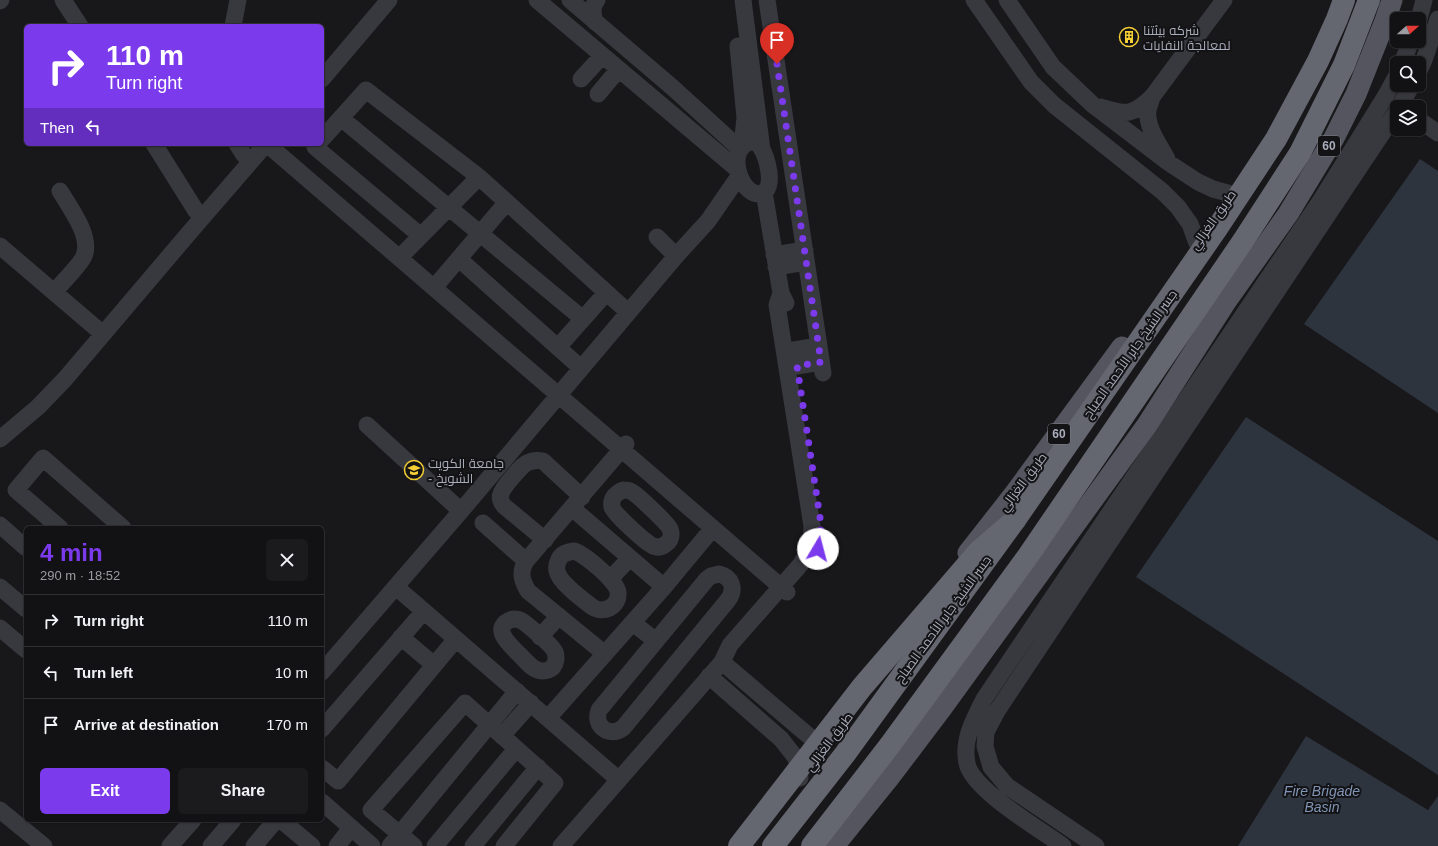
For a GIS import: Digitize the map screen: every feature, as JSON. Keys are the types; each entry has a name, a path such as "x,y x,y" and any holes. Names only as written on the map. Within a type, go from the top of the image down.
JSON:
{"highway":[{"name":"جسر الشيخ جابر الأحمد الصباح","path":"773,846 845,754 1015,520 1202,250 1276,139 1318,61 1344,0"},
{"name":"60","path":"812,846 890,745 1028,556 1240,246 1300,153 1344,65 1369,0"},
{"path":"739,846 862,687 979,552 1015,520"}],"main road":[{"name":"طريق الغزالي","path":"749,846 800,781 950,577 1034,468 1231,194 1287,102 1335,0"},
{"name":"60","path":"834,846 942,708 1147,425 1225,303 1288,214 1334,138 1356,94 1392,0"}],"street":[{"path":"64,0 79,24"},
{"path":"233,24 238,0"},
{"path":"324,61 375,0"},
{"path":"324,77 389,0"},
{"path":"537,0 738,173 747,187 760,193"},
{"path":"554,15 557,6 564,0"},
{"path":"570,0 741,148"},
{"path":"595,22 592,12 597,0"},
{"path":"708,221 738,173 737,159 741,148 744,118 739,56 732,0"},
{"path":"743,0 762,150"},
{"path":"767,0 821,360 795,358"},
{"path":"974,0 1032,82 1054,105 1163,192 1178,207 1190,224 1197,243"},
{"path":"1093,105 1126,113 1134,112 1152,97 1224,0"},
{"path":"1010,2 1054,66 1093,105 1169,163 1198,182 1213,189 1231,194"},
{"path":"1421,10 1438,15"},
{"path":"1425,56 1438,19"},
{"path":"747,29 771,27"},
{"path":"1012,54 1034,38"},
{"path":"581,79 602,56"},
{"path":"598,94 618,70"},
{"path":"656,101 667,94 672,87"},
{"path":"1063,846 995,798 975,780 966,764 966,743 973,721 984,699 1321,200 1390,88"},
{"path":"324,137 366,90 479,177 628,312"},
{"path":"1152,97 1148,110 1149,122 1152,131 1169,163"},
{"path":"1385,97 1390,101"},
{"path":"341,118 583,319"},
{"path":"1096,846 1007,786 992,767 985,746 986,732 996,711 1390,121"},
{"path":"1426,125 1438,133"},
{"path":"324,670 461,511 628,312 708,221 732,202 740,198 760,193 769,187 768,166 758,143 746,143 741,148"},
{"path":"155,146 196,211"},
{"path":"0,426 24,408 49,386 100,331 264,146"},
{"path":"268,146 787,586"},
{"path":"280,146 438,283 560,393"},
{"path":"316,146 421,236"},
{"path":"0,439 53,393 100,331 245,148"},
{"path":"404,253 479,177"},
{"path":"54,292 84,258 86,248 78,220 60,192"},
{"path":"561,846 723,661 730,645 814,558 818,549 821,532 820,515 787,304 781,294 760,193"},
{"path":"438,283 507,202"},
{"path":"657,237 676,256"},
{"path":"0,246 100,331"},
{"path":"775,261 806,256"},
{"path":"459,259 581,368"},
{"path":"558,347 606,293"},
{"path":"781,294 777,305 812,534 809,550 787,586"},
{"path":"367,425 461,511"},
{"path":"605,654 528,591 521,576 522,567 526,561 624,447"},
{"path":"624,447 713,528 787,586"},
{"path":"58,526 16,490 43,458 121,526"},
{"path":"545,540 502,503 500,496 501,492 524,465 532,461 539,460 543,461 608,539 664,587"},
{"path":"608,539 624,521"},
{"path":"483,522 501,530 526,561"},
{"path":"0,525 24,546"},
{"path":"548,718 633,623 713,528"},
{"path":"610,580 630,558"},
{"path":"719,574 727,577 730,581 732,591 728,600 623,728 614,732 604,730 597,718 599,710 656,641 707,579 711,576 719,574"},
{"path":"0,587 24,607"},
{"path":"396,587 620,780"},
{"path":"324,727 424,611"},
{"path":"540,637 559,616"},
{"path":"633,623 656,641"},
{"path":"0,628 24,648"},
{"path":"401,637 434,665"},
{"path":"324,770 338,780 456,639"},
{"path":"723,661 823,748"},
{"path":"709,676 781,739 796,758 800,781"},
{"path":"395,840 517,691"},
{"path":"414,846 395,840 372,810 465,703 555,783 504,846"},
{"path":"502,736 531,703"},
{"path":"435,846 516,749"},
{"path":"473,846 538,767"},
{"path":"324,804 366,844"},
{"path":"0,812 44,846"},
{"path":"170,846 191,822"},
{"path":"211,846 231,822"},
{"path":"254,846 274,822"},
{"path":"283,822 305,844"},
{"path":"337,846 351,828"}],"water":[{"path":"1420,159 1438,171 1438,413 1304,324"},
{"path":"1246,417 1438,541 1438,775 1136,577"},
{"name":"Fire Brigade Basin","path":"1306,736 1428,810 1438,796 1438,846 1238,846"}],"building":[{"name":"شركه بيئتنا لمعالجة النفايات","path":"1131,28 1138,34 1128,46 1120,39"}],"place":[{"name":"شركه بيئتنا لمعالجة النفايات","path":"1129,37"},
{"name":"جامعة الكويت - الشويخ","path":"414,470"}],"route":[{"path":"777,64 821,362 797,366 821,524 818,549"}]}
